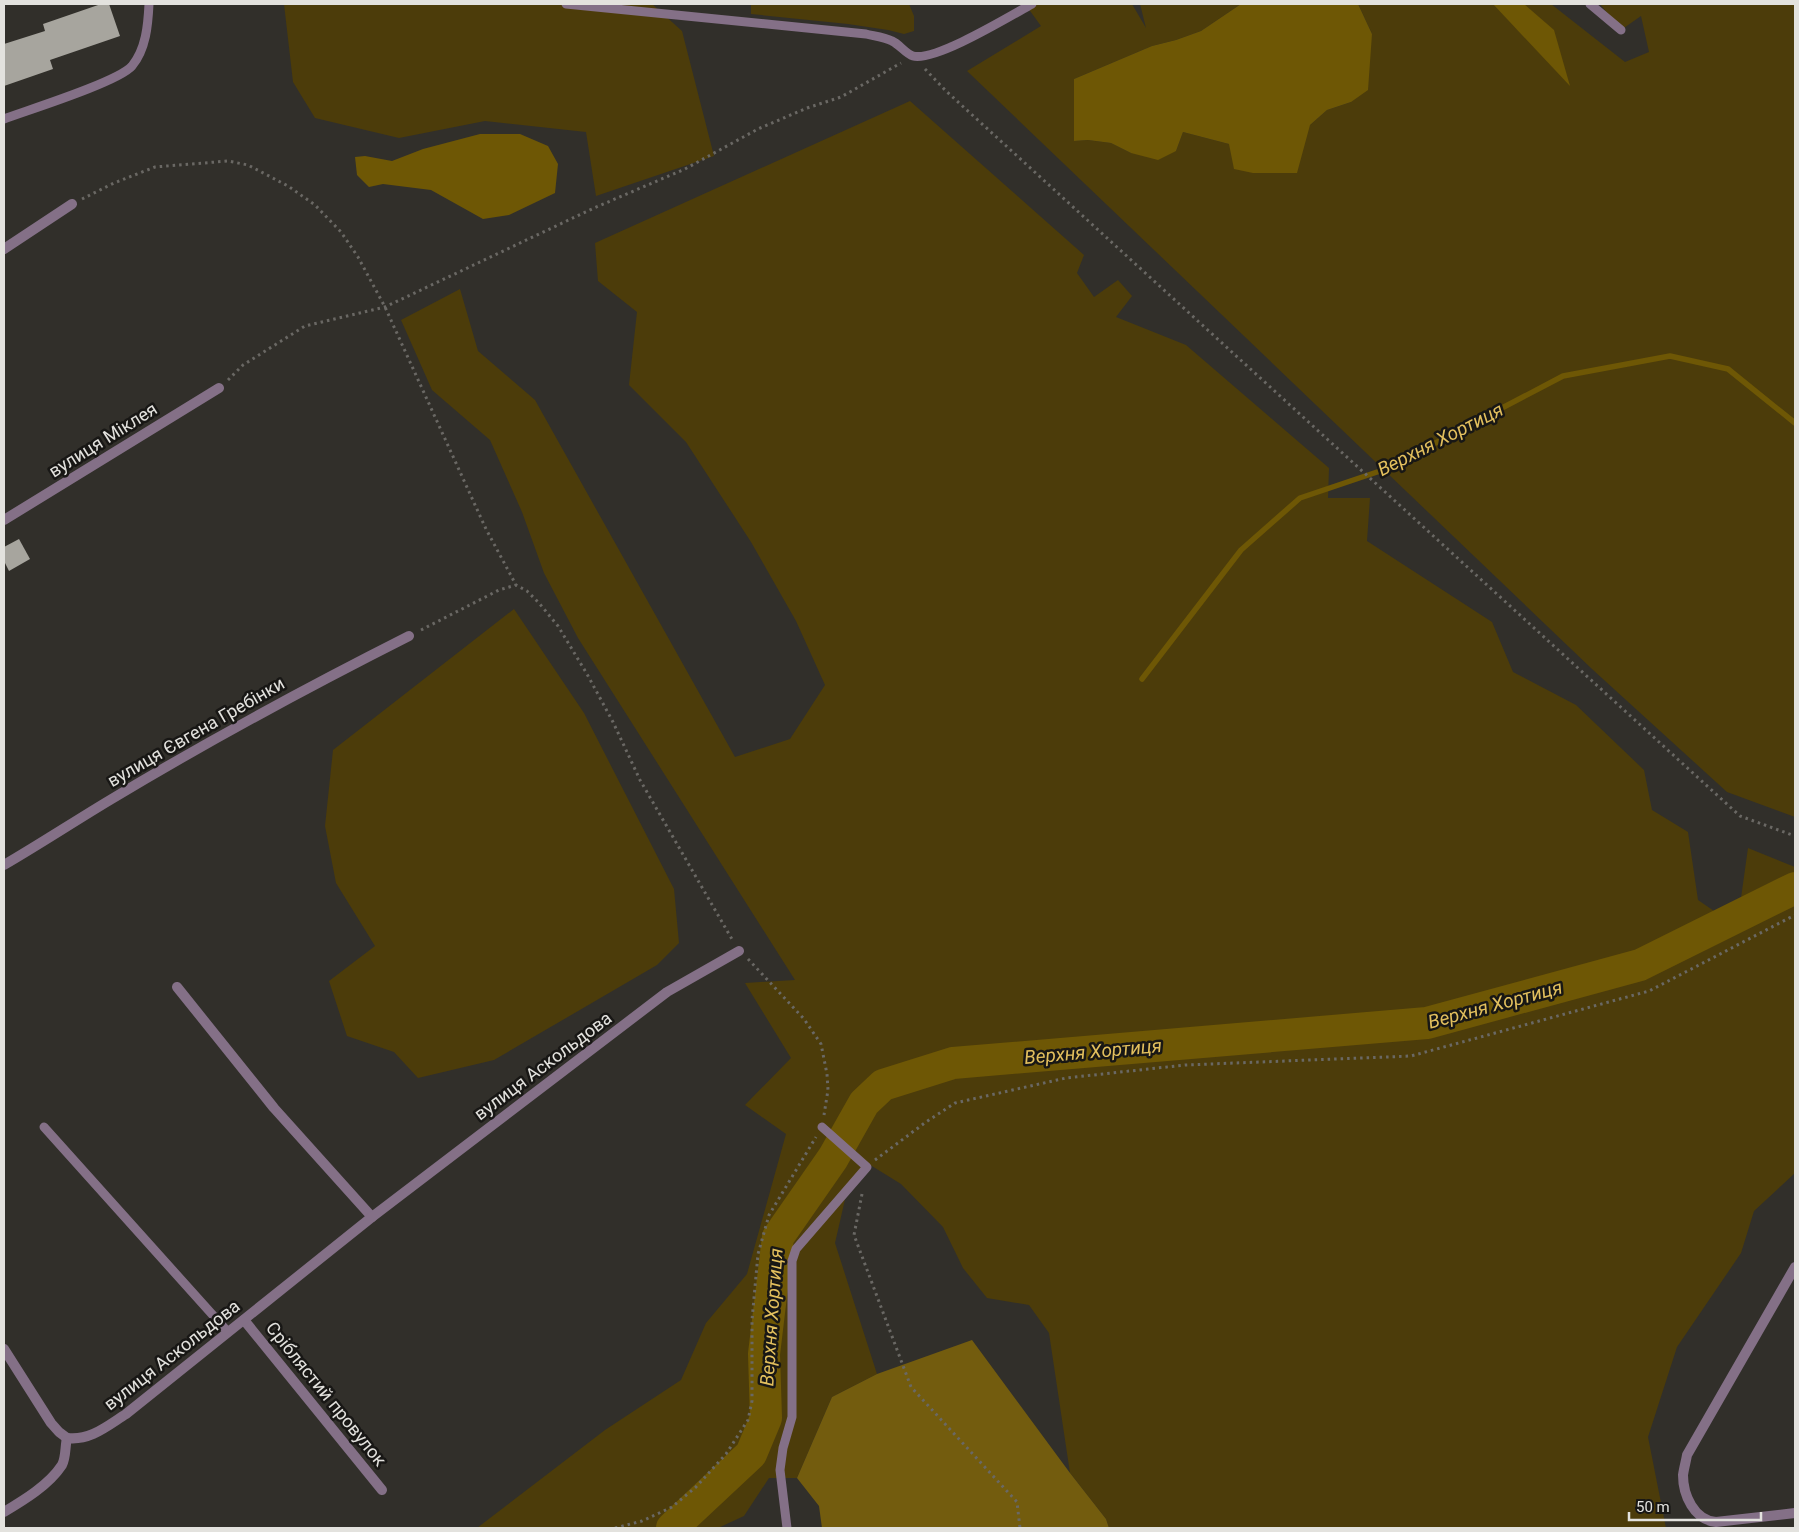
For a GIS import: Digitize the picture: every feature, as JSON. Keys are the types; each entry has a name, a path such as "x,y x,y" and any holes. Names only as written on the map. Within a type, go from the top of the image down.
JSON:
{"street":[{"path":"4,249 72,204"},
{"name":"вулиця Міклея","path":"4,520 219,388"},
{"name":"вулиця Євгена Гребінки","path":"4,865 110,800 250,719 409,636"},
{"name":"вулиця Аскольдова","path":"67,1438 88,1437 126,1414 372,1217 667,992 739,951"},
{"path":"177,987 274,1108 372,1217"},
{"path":"1795,1267 1687,1455 1683,1473 1684,1487 1693,1510 1709,1522 1795,1513"},
{"name":"Сріблястий провулок","path":"244,1320 382,1490"},
{"path":"4,1348 51,1423 67,1438 62,1464 49,1480 4,1512"}],"lane":[{"path":"4,119 108,81 131,67 144,45 149,4"},
{"path":"566,4 866,34 892,41 913,56 936,53 958,44 1032,4"},
{"path":"1590,4 1621,30"},
{"path":"44,1127 228,1332"},
{"path":"787,1528 780,1470 783,1448 792,1417 792,1261 796,1249 867,1167 822,1127"}],"path":[{"path":"219,388 243,365 305,326 385,307 594,208 685,169 758,129 807,108 841,97 913,56 946,91 1740,816 1795,836"},
{"path":"72,204 114,183 155,167 228,161 248,165 288,186 315,205 341,232 358,257 385,307 486,529 516,585 527,591 558,626 588,674 640,780 739,951 804,1020 821,1044 828,1090 822,1127 769,1215 758,1254 752,1320 752,1401 748,1420 726,1454 696,1487 672,1507 642,1520 615,1528"},
{"path":"409,636 498,590 516,585"},
{"path":"1020,1528 1017,1502 911,1387 854,1234 867,1167 926,1122 955,1103 1066,1078 1176,1066 1411,1056 1649,991 1795,915"}],"shaded area":[{"path":"284,4 652,4 682,31 714,156 596,196 586,132 485,121 399,138 315,118 293,82"},
{"path":"751,4 909,4 914,16 914,31 904,34 848,24 751,14"},
{"path":"1025,4 1132,4 1146,28 1140,4 1241,4 1201,31 1152,46 1074,79 1074,141 1088,140 1111,143 1131,153 1176,151 1183,132 1229,144 1310,125 1327,110 1351,102 1372,34 1358,4 1551,4 1625,62 1649,52 1641,16 1621,30 1600,4 1795,4 1795,817 1727,792 1592,669 967,71 1041,26"},
{"path":"1241,4 1358,4 1372,34 1368,90 1351,102 1327,110 1310,125 1297,173 1253,173 1234,169 1229,144 1183,132 1176,151 1158,160 1131,153 1111,143 1088,140 1074,141 1074,79 1152,46 1201,31"},
{"path":"1493,4 1524,4 1554,30 1570,86"},
{"path":"910,101 1084,255 1077,273 1094,297 1118,280 1132,296 1116,317 1186,345 1329,468 1328,498 1370,498 1367,541 1492,622 1513,672 1576,705 1644,770 1652,810 1688,832 1698,900 1714,911 1741,898 1748,848 1795,867 1795,1173 1754,1211 1741,1253 1677,1347 1648,1437 1666,1528 1109,1528 1106,1519 1070,1473 1049,1333 1029,1305 987,1298 963,1268 943,1227 901,1184 867,1163 846,1195 835,1243 877,1374 832,1397 797,1478 769,1478 744,1516 718,1528 477,1528 605,1430 681,1380 706,1323 747,1274 786,1134 745,1105 791,1058 745,983 795,980 578,638 544,573 522,512 490,440 432,390 401,320 460,289 478,351 535,400 735,757 790,739 825,685 796,621 751,542 686,442 629,385 637,312 598,281 595,243"},
{"path":"480,134 520,134 548,146 558,164 555,193 509,215 483,219 431,190 383,184 369,187 357,175 355,157 365,156 392,161 423,149"},
{"path":"514,609 584,713 674,889 679,943 657,965 494,1060 418,1078 394,1052 347,1036 329,981 375,946 336,883 325,826 333,750"},
{"path":"972,1340 1106,1519 1109,1528 822,1528 819,1506 797,1478 832,1397 877,1374"}],"building":[{"path":"101,4 109,4 120,36 50,60 53,69 4,86 4,44 45,31 43,24"},
{"path":"19,539 30,559 9,571 4,561 4,547"}],"waterway":[{"name":"Верхня Хортиця","path":"1142,679 1241,550 1300,498 1386,469 1563,376 1670,356 1728,369 1795,423"},
{"name":"Верхня Хортиця","path":"672,1528 751,1454 766,1418 764,1354 778,1237 833,1158 864,1103 883,1085 953,1063 1427,1023 1640,965 1795,888"}]}
